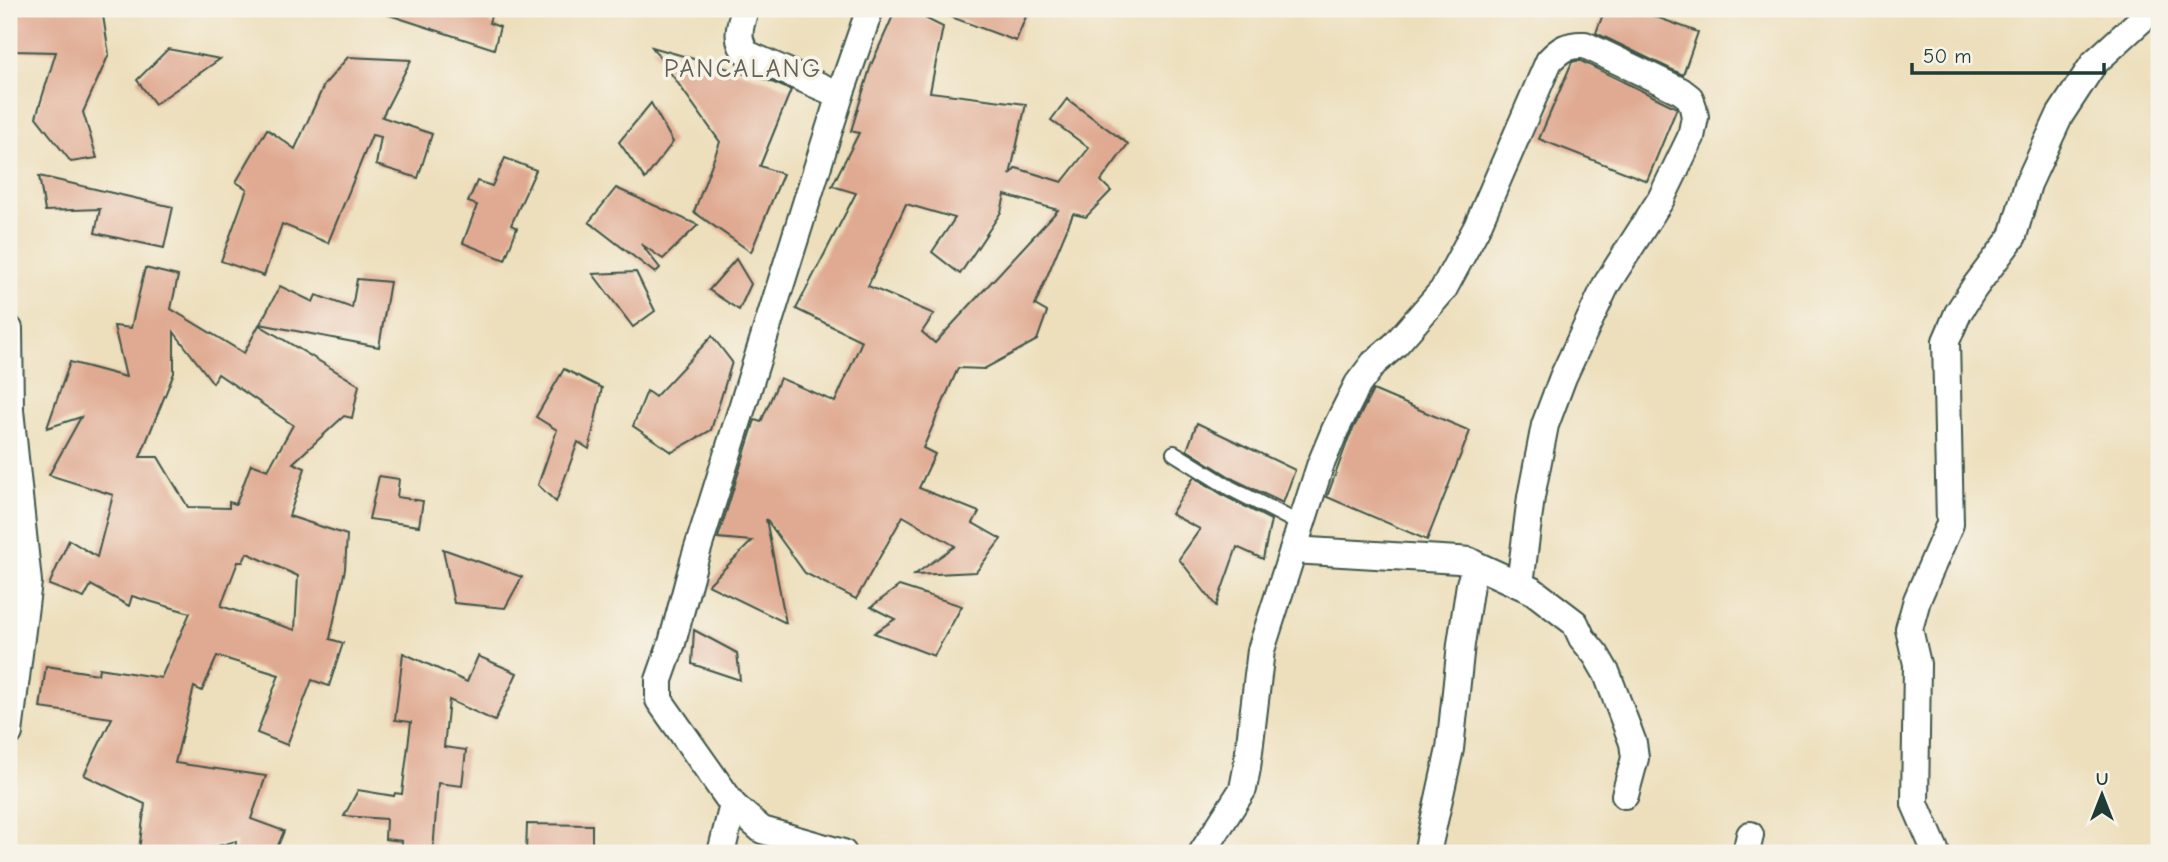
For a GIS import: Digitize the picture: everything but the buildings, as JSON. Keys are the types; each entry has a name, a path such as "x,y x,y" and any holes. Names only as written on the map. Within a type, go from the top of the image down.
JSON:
{"street":[{"path":"745,9 738,33 742,48 749,55 840,94"},
{"path":"843,853 762,830 733,805 659,700 659,680 673,643 694,561 840,94 870,9"},
{"path":"1935,853 1915,804 1917,664 1909,629 1917,600 1950,524 1945,341 1974,288 2013,236 2028,184 2060,115 2094,63 2153,9"},
{"path":"1202,853 1243,789 1261,650 1325,454 1358,384 1374,363 1395,345 1443,290 1477,227 1549,61 1558,50 1572,44 1585,45 1681,91 1690,98 1695,117 1691,137 1661,199 1606,285 1563,377 1545,425 1531,497 1520,584"},
{"path":"9,329 10,410 28,582 9,733"},
{"path":"1293,550 1469,561 1541,596 1575,624 1607,674 1633,743 1635,758 1625,795"},
{"path":"1427,853 1450,749 1461,644 1470,584 1476,565"},
{"path":"720,853 733,805"}],"lane":[{"path":"1174,453 1230,488 1302,525"}],"district":[{"name":"PANCALANG","path":"743,68"}]}
